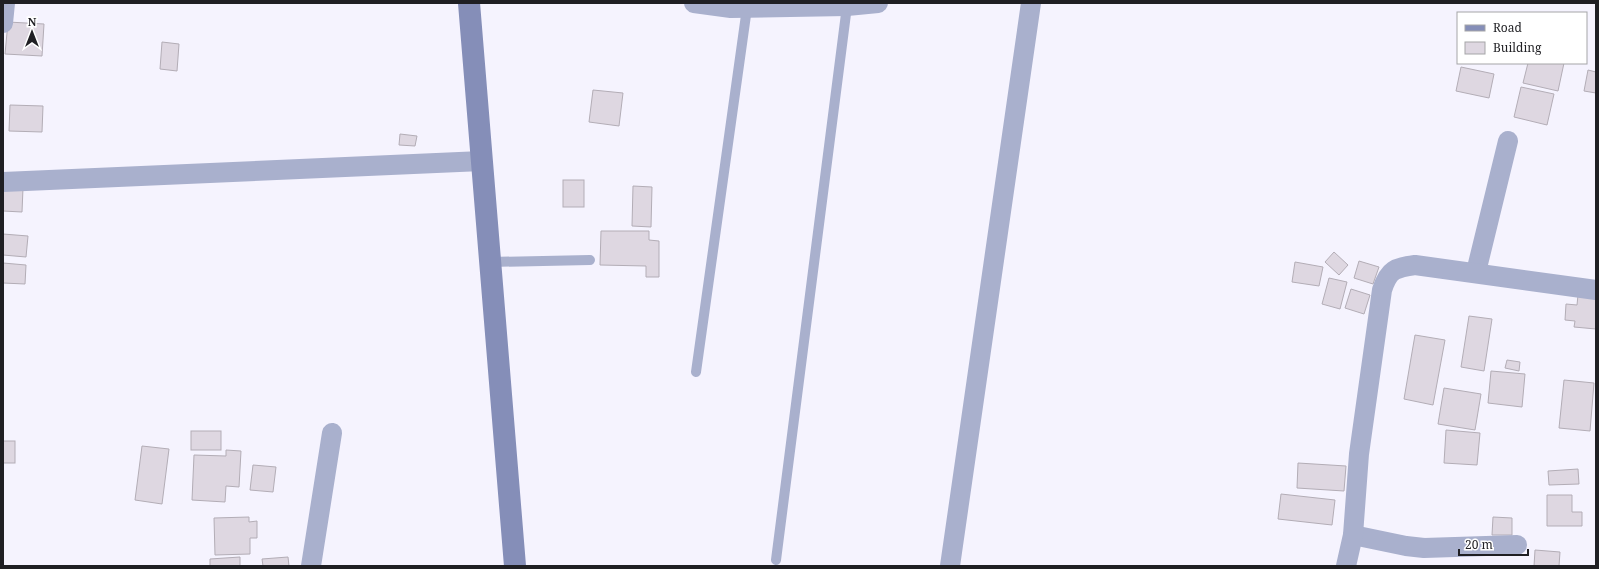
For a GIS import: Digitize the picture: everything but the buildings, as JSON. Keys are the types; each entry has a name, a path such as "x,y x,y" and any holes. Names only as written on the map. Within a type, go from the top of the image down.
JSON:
{"street":[{"path":"3,23 5,3"},
{"path":"469,3 515,566"},
{"path":"694,3 731,8 847,6 878,3"},
{"path":"950,566 1031,3"},
{"path":"1476,272 1508,141"},
{"path":"3,182 482,161"},
{"path":"1346,566 1353,534 1359,454 1382,290 1386,277 1397,267 1415,265 1476,272 1596,290"},
{"path":"311,566 332,433"},
{"path":"1353,534 1406,546 1424,548 1517,544"}],"lane":[{"path":"776,560 847,6"},
{"path":"696,372 747,8"},
{"path":"490,262 590,260"}]}
